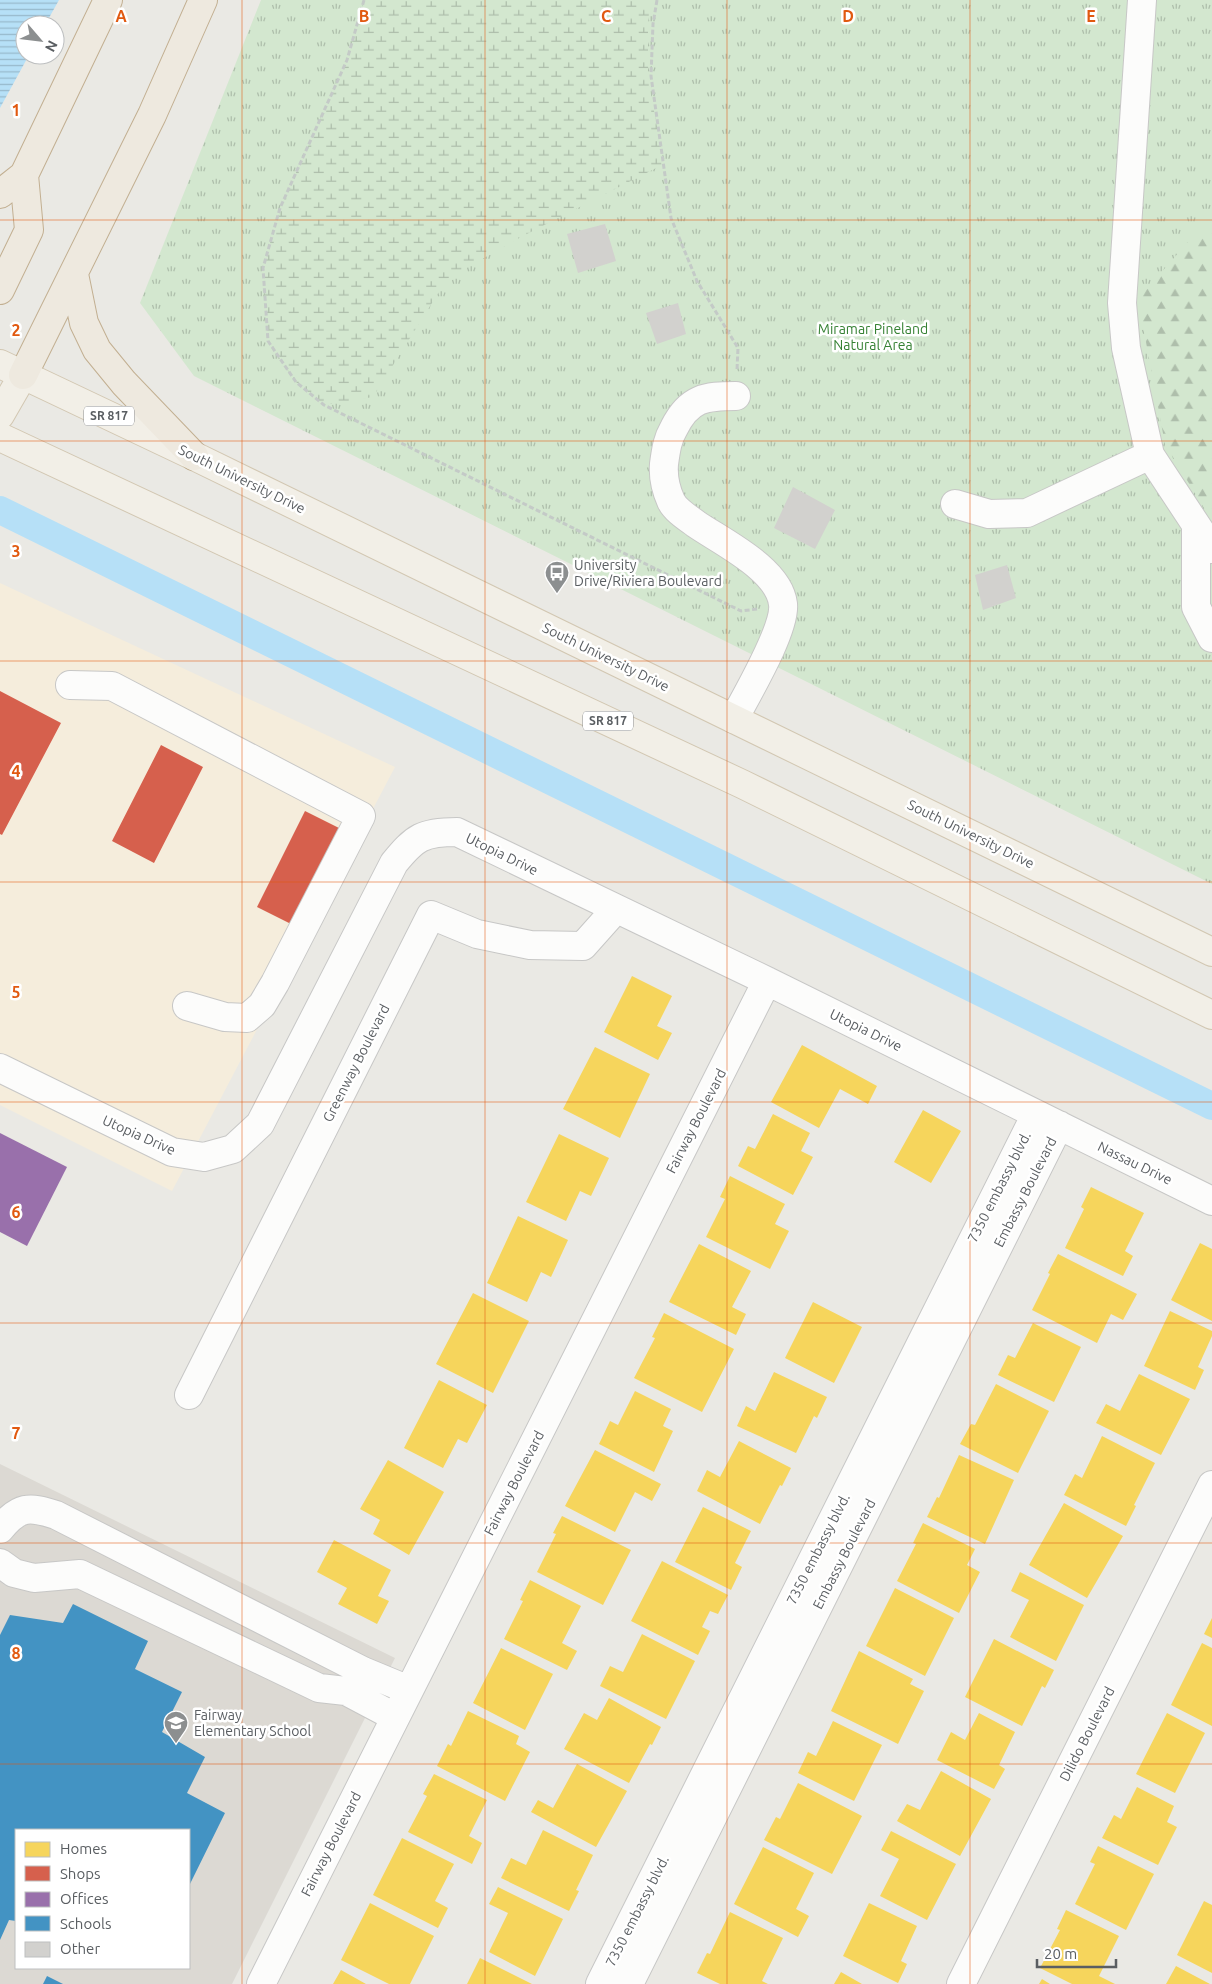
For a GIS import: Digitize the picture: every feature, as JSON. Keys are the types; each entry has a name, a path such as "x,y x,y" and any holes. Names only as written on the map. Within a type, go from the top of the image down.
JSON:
{"highway":[{"path":"0,194 24,175 108,0"},
{"path":"12,369 74,274 152,115 203,0"},
{"path":"0,290 29,230 24,175"},
{"path":"74,274 84,323 97,350 124,383 194,456"}],"main road":[{"path":"0,415 12,369"},
{"name":"South University Drive","path":"12,369 1212,952"},
{"name":"SR 817","path":"0,437 742,784 1212,1015"}],"street":[{"path":"1142,0 1122,303 1126,348 1150,456 1212,549"},
{"path":"734,719 779,631 783,604 775,584 764,572 741,553 688,518 672,502 663,475 667,440 680,415 695,401 719,396 736,396"},
{"path":"955,504 989,514 1027,513 1060,496 1150,456"},
{"path":"1196,525 1196,607 1212,638"},
{"path":"70,685 112,686 361,816 262,1005 247,1018 225,1017 187,1006"},
{"name":"Utopia Drive","path":"0,1068 172,1152 204,1157 233,1149 260,1124 394,863 412,842 434,832 457,832 1047,1119"},
{"name":"Greenway Boulevard","path":"189,1395 431,915 477,934 530,946 583,946 616,909"},
{"name":"Fairway Boulevard","path":"261,1984 767,982"},
{"name":"Nassau Drive","path":"1047,1119 1212,1201"},
{"name":"7350 embassy blvd.","path":"600,1984 1047,1119"},
{"name":"Embassy Boulevard","path":"629,1984 1047,1119"},
{"name":"Dilido Boulevard","path":"961,1984 1212,1485"},
{"path":"0,1529 9,1518 24,1509 39,1509 56,1515 363,1671 409,1690"},
{"path":"0,1563 14,1573 34,1578 80,1574 319,1688 346,1691 396,1717"}],"path":[{"path":"364,0 347,60 280,208 263,268 268,340 296,382 324,405 741,611 783,604"},
{"path":"656,0 651,76 671,218 697,281 738,348 736,396"}],"shaded area":[{"path":"0,583 395,767 172,1191 0,1105"},
{"name":"Fairway Elementary School","path":"0,1464 395,1658 232,1984 0,1984"}],"green space":[{"name":"Miramar Pineland Natural Area","path":"261,0 1212,0 1212,884 194,376 140,303"},
{"path":"364,0 651,0 648,23 648,79 664,164 521,237 447,279 373,397 324,405 296,382 268,341 263,268 280,208 347,60"},
{"path":"1212,225 1212,521 1165,444 1138,299 1201,227"}],"water":[{"path":"0,0 59,0 51,15 15,15 15,65 24,65 0,108"}],"building: Homes":[{"path":"632,976 672,996 657,1026 672,1033 658,1060 604,1032"},
{"path":"802,1045 877,1086 868,1104 840,1089 819,1128 771,1102"},
{"path":"595,1047 650,1074 620,1138 563,1109"},
{"path":"923,1110 961,1131 931,1183 894,1162"},
{"path":"773,1114 810,1133 801,1151 813,1157 793,1195 738,1166 748,1146 755,1149"},
{"path":"559,1134 609,1158 591,1196 580,1191 566,1221 526,1202"},
{"path":"730,1176 785,1204 775,1224 789,1231 770,1269 706,1237 725,1199 720,1197"},
{"path":"1091,1187 1144,1213 1125,1251 1133,1256 1123,1276 1065,1248 1084,1209 1081,1207"},
{"path":"518,1216 568,1240 551,1277 541,1272 527,1302 487,1283"},
{"path":"1200,1243 1212,1249 1212,1321 1171,1300"},
{"path":"699,1244 751,1271 732,1307 746,1314 736,1335 669,1302"},
{"path":"1058,1254 1137,1294 1123,1320 1111,1314 1097,1343 1032,1310"},
{"path":"473,1293 529,1321 493,1393 436,1364"},
{"path":"813,1302 862,1327 834,1383 785,1358"},
{"path":"1170,1311 1212,1331 1212,1336 1198,1367 1204,1370 1195,1390 1144,1366"},
{"path":"664,1313 734,1349 702,1412 634,1378 655,1338 652,1337"},
{"path":"1033,1323 1081,1347 1054,1402 998,1375 1008,1355 1015,1358"},
{"path":"774,1372 827,1397 817,1418 814,1416 796,1453 737,1426 746,1406 755,1411"},
{"path":"1139,1374 1190,1399 1161,1455 1096,1423 1106,1404 1120,1411"},
{"path":"439,1380 487,1405 467,1443 458,1439 443,1468 404,1448"},
{"path":"996,1384 1049,1411 1018,1473 960,1444 971,1424 975,1425"},
{"path":"635,1391 671,1409 663,1426 673,1431 654,1472 599,1444 610,1421 618,1425"},
{"path":"1102,1436 1155,1463 1134,1505 1136,1506 1126,1526 1064,1495 1075,1474 1082,1478"},
{"path":"739,1441 791,1468 760,1524 697,1491 707,1470 720,1477"},
{"path":"595,1450 661,1484 652,1501 635,1492 615,1532 565,1506"},
{"path":"959,1455 1014,1480 985,1544 927,1517 937,1497 939,1498"},
{"path":"388,1460 444,1492 409,1555 373,1534 380,1520 360,1509"},
{"path":"1064,1503 1123,1536 1087,1598 1029,1565"},
{"path":"703,1507 751,1531 735,1563 742,1567 731,1590 675,1562"},
{"path":"562,1516 631,1550 603,1605 537,1572 556,1534 553,1533"},
{"path":"923,1523 975,1549 967,1565 980,1572 959,1613 897,1581 916,1544 913,1543"},
{"path":"334,1540 391,1570 378,1596 389,1601 377,1624 338,1604 347,1588 317,1572"},
{"path":"662,1561 728,1595 718,1614 710,1611 702,1627 710,1631 698,1655 631,1621"},
{"path":"1020,1572 1084,1605 1056,1661 1010,1637 1029,1600 1011,1591"},
{"path":"530,1580 581,1606 562,1643 577,1651 567,1670 504,1639 523,1601 520,1600"},
{"path":"895,1588 954,1618 925,1676 866,1646"},
{"path":"1212,1618 1212,1638 1204,1634"},
{"path":"642,1634 695,1661 666,1719 600,1686 610,1666 623,1672"},
{"path":"994,1639 1054,1670 1045,1688 1042,1686 1022,1726 965,1697"},
{"path":"1202,1643 1212,1648 1212,1726 1171,1705"},
{"path":"501,1648 553,1674 525,1730 473,1703"},
{"path":"859,1651 913,1679 910,1684 924,1691 898,1744 831,1711"},
{"path":"609,1698 661,1727 629,1783 564,1749 584,1713 597,1720"},
{"path":"468,1711 519,1736 516,1744 530,1752 505,1801 437,1766 448,1744 451,1746"},
{"path":"979,1713 1015,1732 999,1765 1005,1769 994,1789 937,1760 951,1732 965,1740"},
{"path":"1167,1713 1205,1733 1175,1793 1136,1774"},
{"path":"833,1721 882,1745 854,1801 798,1773 808,1752 816,1756"},
{"path":"577,1764 627,1791 596,1847 531,1812 538,1800 553,1808"},
{"path":"941,1771 991,1799 960,1856 897,1821 907,1804 920,1810"},
{"path":"434,1774 487,1800 469,1836 482,1843 472,1864 408,1832 427,1796 423,1794"},
{"path":"798,1783 862,1816 832,1874 764,1840 776,1817 780,1819"},
{"path":"1137,1787 1174,1806 1167,1822 1177,1827 1158,1865 1102,1838 1114,1815 1121,1819"},
{"path":"543,1830 593,1855 576,1890 579,1891 569,1911 501,1878 511,1858 526,1865"},
{"path":"891,1831 956,1864 927,1920 880,1896 899,1859 881,1850"},
{"path":"402,1838 454,1864 435,1901 448,1908 438,1928 373,1895"},
{"path":"1098,1846 1154,1874 1126,1930 1075,1904 1095,1864 1090,1862"},
{"path":"763,1847 814,1873 796,1909 809,1916 798,1937 734,1904"},
{"path":"498,1887 563,1919 535,1976 489,1952 508,1913 489,1904"},
{"path":"1204,1901 1212,1905 1212,1973 1177,1955"},
{"path":"370,1903 434,1936 410,1984 389,1984 341,1960"},
{"path":"869,1903 917,1926 901,1961 907,1964 898,1983 843,1956"},
{"path":"1066,1910 1119,1936 1099,1976 1115,1984 1072,1984 1040,1968 1060,1930 1057,1929"},
{"path":"730,1912 783,1938 762,1981 768,1984 720,1984 697,1973 707,1953 710,1954"},
{"path":"480,1958 532,1984 467,1984"},
{"path":"1176,1966 1210,1984 1166,1984"},
{"path":"341,1970 366,1984 333,1984"},
{"path":"841,1972 862,1984 834,1984"},
{"path":"1042,1979 1050,1984 1039,1984"}],"building: Shops":[{"path":"0,691 61,723 2,835 0,834"},
{"path":"161,745 203,767 154,863 112,841"},
{"path":"305,811 345,831 297,927 257,907"}],"building: Offices":[{"path":"0,1133 67,1167 27,1246 0,1232"}],"building: Schools":[{"path":"73,1604 148,1641 135,1669 182,1692 162,1732 205,1757 187,1793 225,1813 190,1884 190,1829 15,1829 15,1921 9,1920 0,1940 0,1635 10,1615 63,1623"},
{"path":"47,1976 63,1984 43,1984"}],"building: Other":[{"path":"605,224 616,261 578,273 567,234"},
{"path":"678,303 686,334 657,344 646,313"},
{"path":"793,487 835,510 815,549 774,528"},
{"path":"1007,565 1016,598 983,610 975,575"}],"waterway":[{"path":"0,510 1212,1106"}],"place":[{"name":"University Drive/Riviera Boulevard","path":"557,594"},
{"name":"Fairway Elementary School","path":"176,1744"}]}
